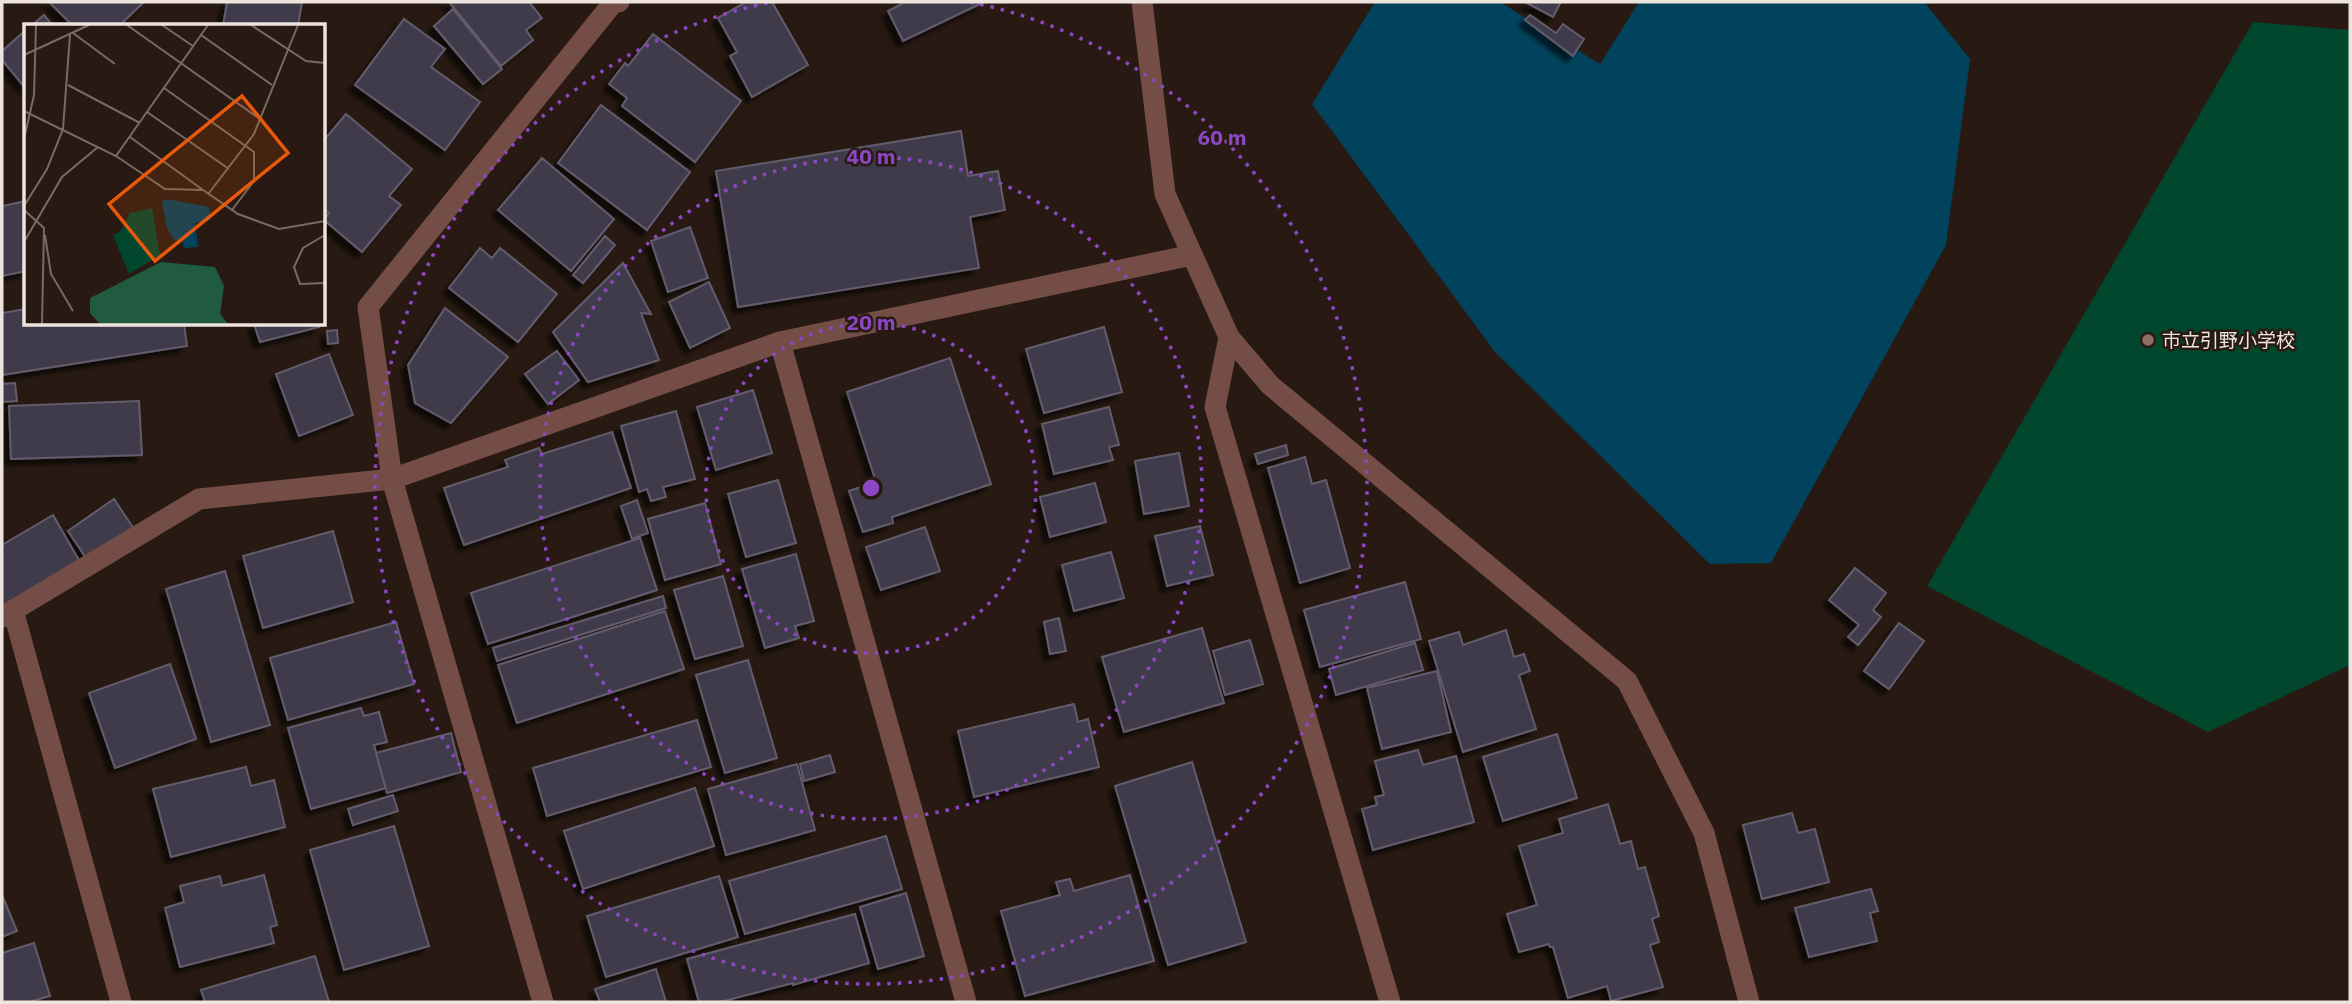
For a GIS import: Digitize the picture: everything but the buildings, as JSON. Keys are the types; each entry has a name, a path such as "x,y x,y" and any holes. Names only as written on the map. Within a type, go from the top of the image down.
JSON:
{"street":[{"path":"543,1002 392,479 368,307 613,3 619,2"},
{"path":"1142,2 1165,194 1229,337 1270,386 1627,681 1704,834 1749,1002"},
{"path":"121,1002 8,614 199,499 392,479 780,342 1192,254"},
{"path":"1229,337 1214,407 1391,1002"},
{"path":"780,342 966,1002"}],"green space":[{"path":"2253,22 2350,30 2350,665 2208,732 1927,586"}],"water":[{"path":"1375,2 1500,2 1600,64 1639,2 1924,2 1970,59 1946,245 1771,563 1710,564 1495,352 1312,104"}],"place":[{"name":"市立引野小学校","path":"2148,340"}]}
